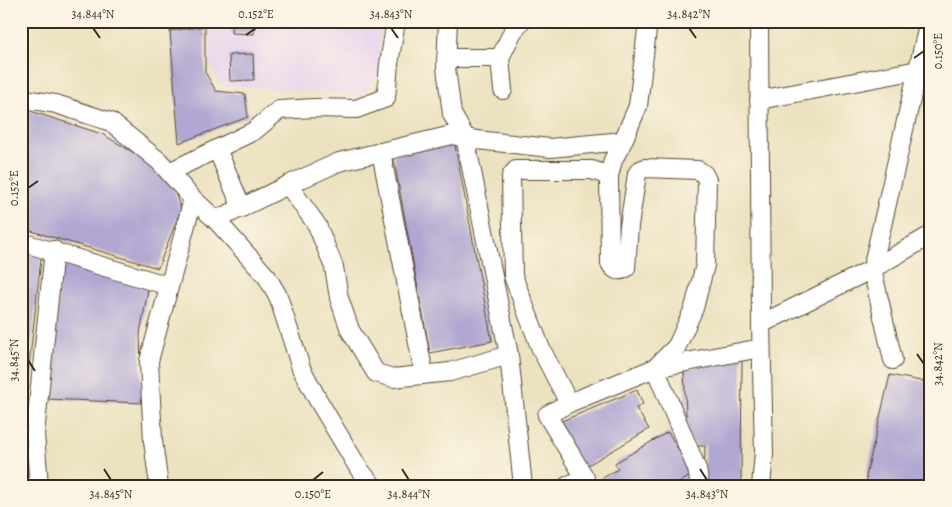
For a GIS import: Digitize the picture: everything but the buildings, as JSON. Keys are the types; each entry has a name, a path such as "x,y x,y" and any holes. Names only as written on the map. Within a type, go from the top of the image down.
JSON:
{"street":[{"path":"169,172 254,131 279,110 315,108 356,109 386,98 396,21"},
{"path":"448,21 446,68 452,114 465,137 509,355 524,486"},
{"path":"503,90 500,58 512,33 521,21"},
{"path":"648,21 638,106 613,160 609,176 610,263 612,268 621,270 626,268 637,174 640,170 645,168 698,170 704,174 707,180 704,265 694,308 677,346 655,368"},
{"path":"759,21 761,348 764,453 761,486"},
{"path":"893,360 872,269 929,28"},
{"path":"446,58 500,58"},
{"path":"759,100 918,70"},
{"path":"21,98 56,104 111,122 159,161 193,199 216,220 267,277 278,296 301,368 355,461 373,486"},
{"path":"216,220 339,162 452,135 550,148 623,141"},
{"path":"217,149 242,208"},
{"path":"381,152 424,374"},
{"path":"569,403 541,349 513,276 511,176 516,170 592,170 609,176"},
{"path":"288,185 317,225 334,267 339,298 350,330 376,373 393,378 450,372 509,355"},
{"path":"159,486 153,441 149,361 193,199"},
{"path":"761,324 872,269 931,235"},
{"path":"21,242 54,250 169,286"},
{"path":"39,486 35,434 54,250"},
{"path":"568,486 585,478 547,415 569,403 655,368 761,348"},
{"path":"655,368 698,469 700,486"}],"shaded area":[{"path":"212,21 380,21 380,72 361,96 220,85 208,60"}]}
